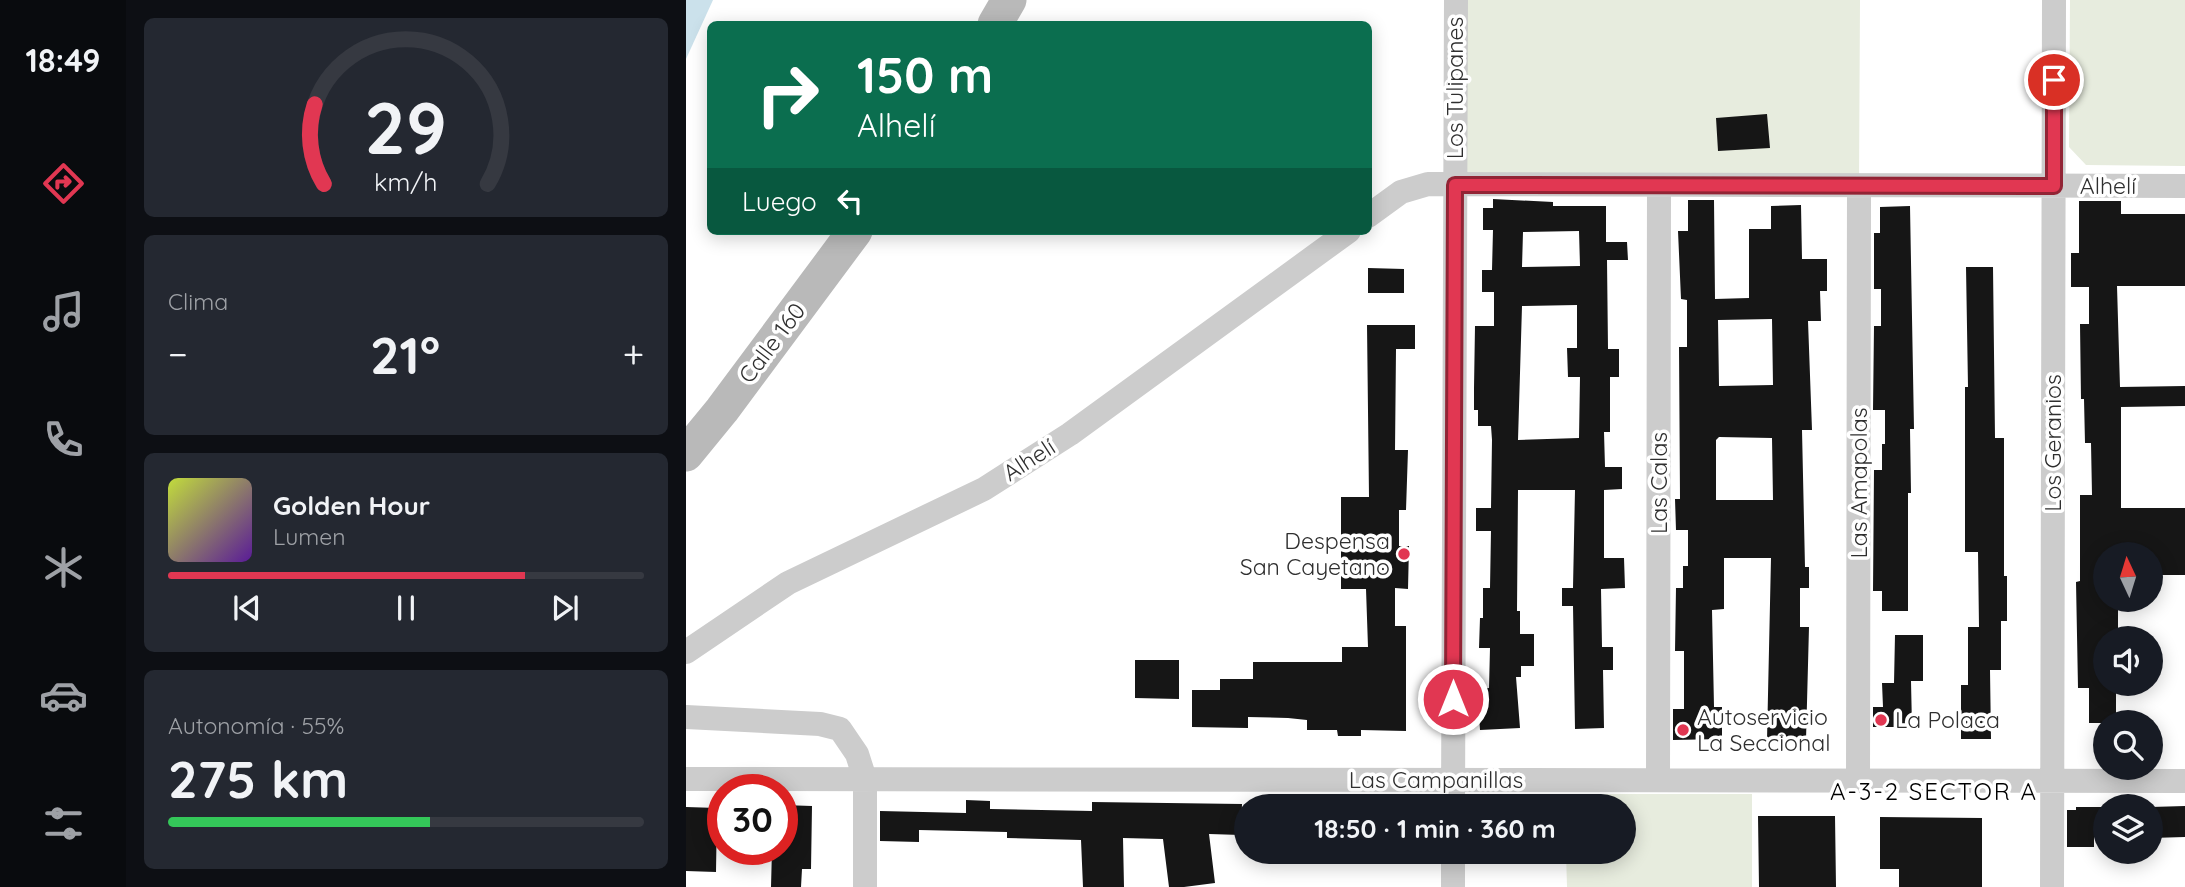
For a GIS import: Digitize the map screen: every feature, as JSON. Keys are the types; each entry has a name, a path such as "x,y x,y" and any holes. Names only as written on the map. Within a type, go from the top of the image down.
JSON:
{"main road":[{"path":"997,21 1010,0"},
{"name":"Calle 160","path":"686,453 722,410 852,235"}],"street":[{"name":"Los Tulipanes","path":"1453,794 1456,0"},
{"name":"Los Geranios","path":"2052,887 2054,0"},
{"name":"Alhelí","path":"1372,213 1401,192 1428,184 2185,186"},
{"name":"Las Calas","path":"1658,780 1660,186"},
{"name":"Las Amapolas","path":"1858,781 1859,186"},
{"name":"Alhelí","path":"686,652 788,583 984,489 1070,434 1344,235"},
{"path":"686,717 820,724 840,729 857,754 865,779 864,887"},
{"name":"Las Campanillas","path":"686,779 2185,781"},
{"path":"1453,864 1453,887"}],"shaded area":[{"path":"1456,0 1860,0 1859,186 1455,185"},
{"path":"2070,0 2185,0 2185,166 2086,165 2069,147"},
{"path":"1636,794 1752,794 1752,887 1567,887 1566,864 1636,864"}],"water":[{"path":"686,0 713,0 686,59"}],"building":[{"path":"1767,114 1770,148 1718,151 1716,118"},
{"path":"1493,199 1553,202 1553,206 1606,206 1606,242 1627,242 1628,260 1607,260 1608,349 1619,349 1619,377 1610,377 1610,432 1604,432 1605,467 1622,467 1622,489 1604,490 1604,558 1624,558 1625,588 1601,589 1602,647 1613,647 1613,670 1603,670 1604,728 1575,729 1573,606 1562,606 1562,588 1573,588 1575,490 1518,490 1517,611 1520,611 1520,634 1534,634 1534,666 1521,666 1521,677 1516,677 1520,728 1480,730 1477,689 1489,688 1490,648 1479,648 1483,588 1490,588 1491,531 1476,531 1476,508 1491,508 1492,440 1491,426 1478,426 1478,410 1474,410 1475,326 1494,326 1494,292 1482,292 1482,270 1492,270 1493,230 1483,230 1483,208 1493,208","holes":["1579,231 1580,266 1522,267 1523,232","1577,305 1577,348 1567,348 1568,377 1580,377 1579,438 1518,440 1522,306"]},
{"path":"1688,200 1714,200 1715,299 1749,298 1749,229 1771,229 1771,206 1801,205 1802,259 1827,259 1827,291 1820,291 1821,321 1808,321 1812,430 1802,430 1805,567 1809,567 1809,588 1800,588 1800,627 1809,627 1806,740 1767,740 1771,558 1724,558 1724,609 1712,610 1714,707 1722,707 1722,739 1673,740 1673,709 1684,709 1684,651 1675,651 1676,588 1683,588 1683,566 1688,566 1688,530 1676,530 1675,499 1680,499 1679,347 1687,347 1687,300 1681,299 1678,231 1688,231","holes":["1772,319 1773,385 1719,386 1718,320","1719,437 1772,438 1773,500 1716,500 1716,440"]},
{"path":"2079,201 2121,201 2121,214 2185,214 2185,286 2117,286 2120,387 2185,386 2185,406 2121,407 2121,508 2185,508 2185,575 2163,575 2163,542 2093,542 2093,612 2118,612 2118,626 2093,626 2093,696 2116,696 2116,710 2093,710 2093,723 2089,723 2089,688 2078,688 2076,582 2080,581 2080,495 2092,495 2091,443 2085,443 2084,399 2081,399 2080,324 2089,324 2089,287 2071,287 2071,253 2079,253"},
{"path":"1910,206 1914,429 1910,429 1908,611 1882,611 1882,591 1873,591 1874,470 1882,470 1882,444 1885,444 1885,410 1873,410 1874,326 1881,326 1881,289 1874,289 1874,233 1880,233 1880,207"},
{"path":"1966,267 1993,267 1995,438 2004,438 2004,576 2007,576 2007,621 2001,621 2001,670 1990,670 1991,739 1961,739 1961,685 1968,685 1968,627 1979,627 1978,552 1965,552 1965,387 1968,387"},
{"path":"1368,268 1404,269 1404,293 1368,293"},
{"path":"1367,325 1415,325 1415,349 1396,349 1395,450 1408,450 1406,510 1399,510 1399,546 1409,546 1408,589 1395,588 1395,626 1406,626 1406,731 1361,730 1361,736 1338,736 1337,730 1307,730 1307,720 1248,717 1248,728 1192,727 1192,690 1220,690 1220,679 1253,679 1253,662 1342,662 1342,647 1368,647 1366,589 1341,589 1341,497 1369,497"},
{"path":"1895,635 1923,635 1923,681 1911,681 1912,727 1873,727 1873,707 1883,707 1882,683 1894,683"},
{"path":"1135,660 1179,660 1179,699 1135,698"},
{"path":"966,800 990,801 990,809 1092,811 1092,802 1234,804 1234,835 1209,834 1215,883 1184,887 1169,887 1163,839 1123,838 1124,887 1083,887 1081,840 1007,838 1007,832 919,830 919,842 880,841 880,811 966,813"},
{"path":"798,806 812,806 811,869 802,869 801,887 771,887 772,865 798,865"},
{"path":"2185,806 2185,837 2163,838 2163,807"},
{"path":"686,807 707,808 707,865 716,865 716,872 686,871"},
{"path":"2076,807 2093,807 2093,847 2067,847 2067,810 2076,810"},
{"path":"1758,816 1835,816 1836,887 1759,887"},
{"path":"1880,817 1982,818 1982,887 1899,887 1899,869 1880,869"}],"place":[{"name":"Despensa San Cayetano","path":"1404,554"},
{"name":"La Polaca","path":"1881,720"},
{"name":"Autoservicio La Seccional","path":"1683,730"}],"district":[{"name":"A-3-2 SECTOR A","path":"1934,792"}],"route":[{"path":"1453,699 1455,185 2054,186 2054,80"}]}
